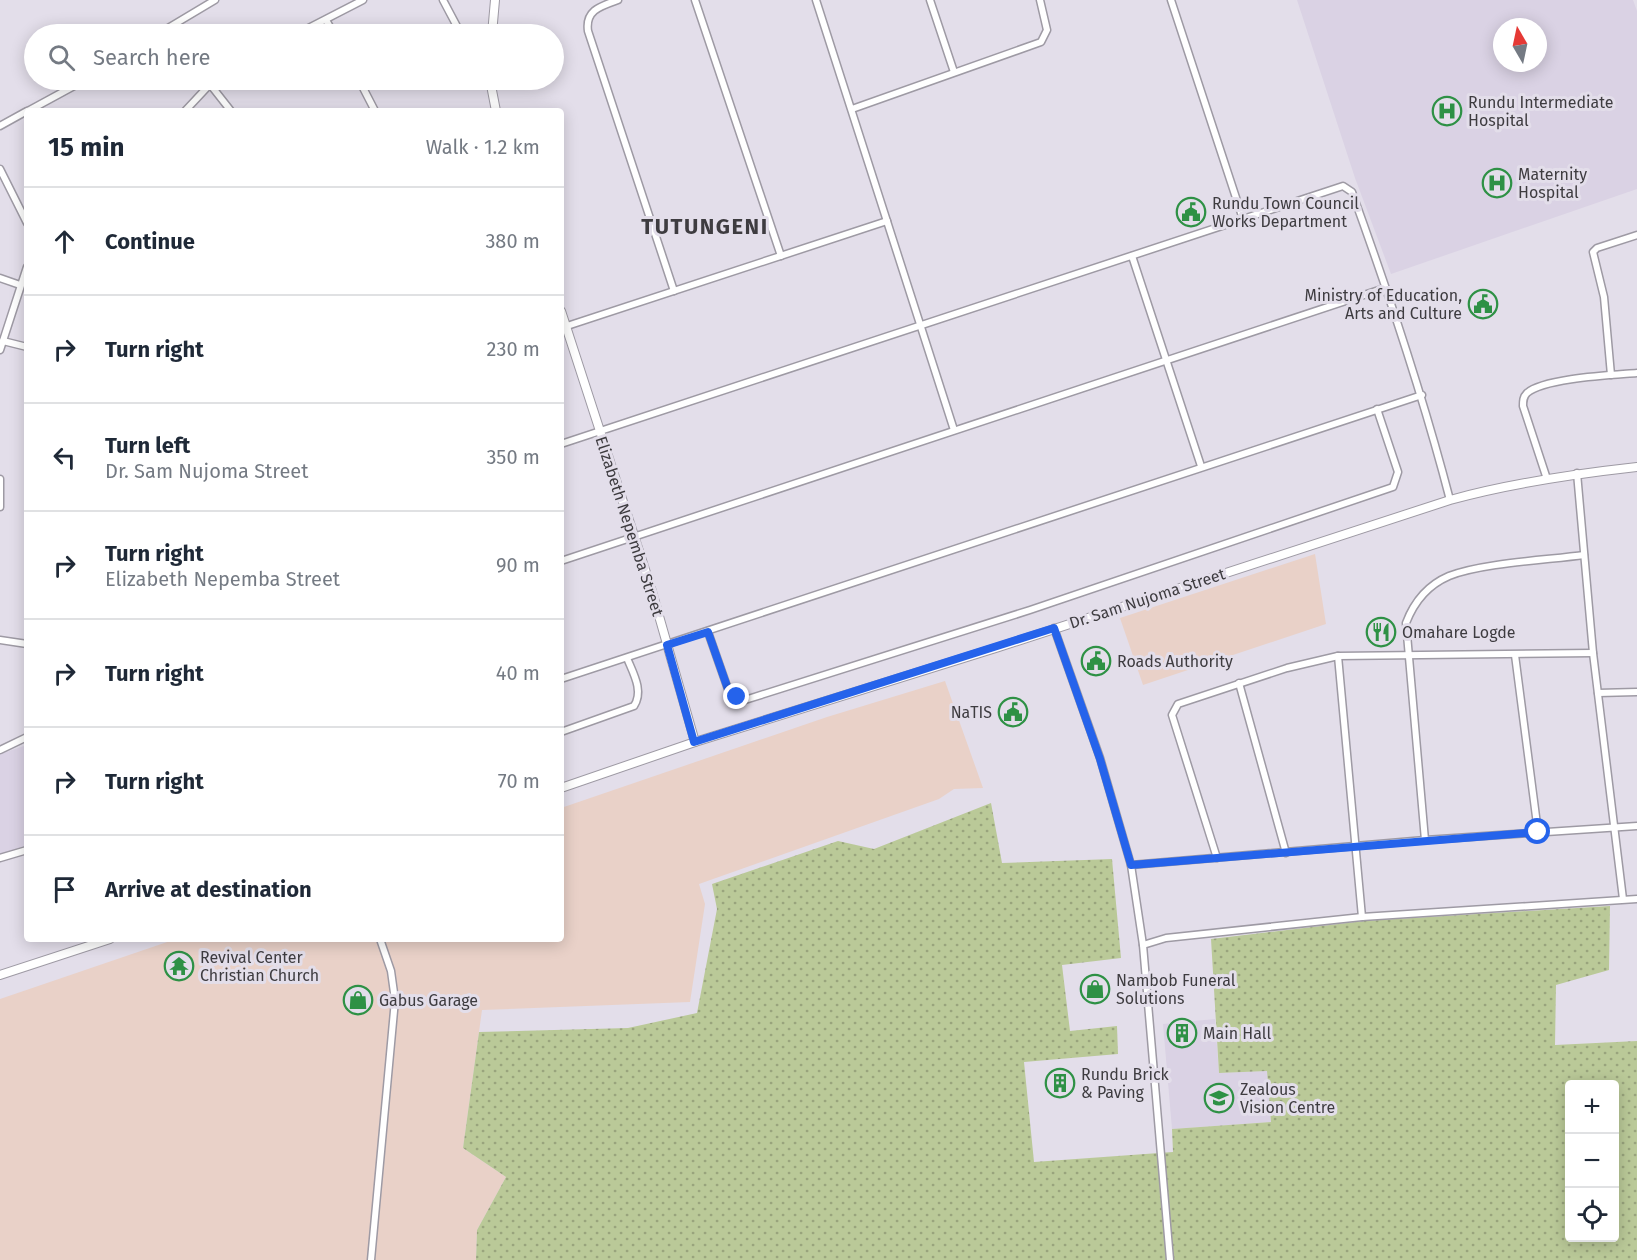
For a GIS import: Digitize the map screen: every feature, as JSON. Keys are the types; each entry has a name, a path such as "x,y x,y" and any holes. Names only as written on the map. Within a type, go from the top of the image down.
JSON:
{"street":[{"path":"175,24 215,0"},
{"path":"318,24 363,0"},
{"path":"443,0 456,24"},
{"path":"493,24 495,0"},
{"path":"618,0 593,10 589,16 588,31 674,291"},
{"path":"695,0 781,256"},
{"path":"816,0 954,430"},
{"path":"930,0 954,72"},
{"path":"852,109 1041,42 1047,30 1040,0"},
{"path":"1171,0 1243,219"},
{"path":"326,20 328,24"},
{"path":"33,108 66,90"},
{"path":"188,108 203,90"},
{"path":"217,90 229,108"},
{"path":"363,90 373,108"},
{"path":"491,90 495,108"},
{"path":"0,126 24,113"},
{"path":"0,169 24,217"},
{"path":"564,443 1336,188 1349,188 1422,395 1450,500"},
{"path":"20,209 24,207"},
{"path":"564,327 887,221"},
{"path":"1611,375 1604,297 1593,252 1597,248 1637,236"},
{"path":"1132,256 1201,466"},
{"path":"0,350 24,275"},
{"path":"0,278 20,285"},
{"path":"564,560 1385,288"},
{"name":"Elizabeth Nepemba Street","path":"564,330 600,430 634,536 694,742"},
{"path":"3,341 24,346"},
{"path":"1547,478 1523,406 1523,399 1527,393 1552,383 1637,373"},
{"path":"564,678 1201,466 1422,395"},
{"path":"708,632 729,692 745,700 1030,610 1385,492 1393,488 1398,472 1377,409"},
{"name":"Dr. Sam Nujoma Street","path":"564,787 694,742 1450,500 1493,488 1547,478 1637,467"},
{"path":"1577,473 1593,653 1623,899"},
{"path":"0,479 0,507"},
{"path":"1425,840 1406,623 1412,607 1437,582 1450,576 1472,570 1584,555"},
{"path":"1054,628 1100,759 1131,865 1143,945 1170,1260"},
{"path":"0,640 24,644"},
{"path":"1217,858 1172,715 1178,704 1287,668 1338,656 1408,653 1515,655 1593,653"},
{"path":"1515,655 1538,832"},
{"path":"1338,656 1362,917"},
{"path":"564,731 634,706 639,696 638,689 627,658"},
{"path":"1239,683 1286,853"},
{"path":"1598,693 1637,692"},
{"path":"0,750 24,738"},
{"path":"1131,865 1355,848 1425,840 1637,826"},
{"path":"0,858 24,851"},
{"path":"1143,945 1166,938 1362,917 1637,899"},
{"path":"0,975 101,942"},
{"path":"371,1260 395,999 391,971 381,942"}],"shaded area":[{"path":"1297,0 1633,0 1637,11 1637,189 1391,274 1355,178"},
{"path":"1315,554 1326,624 1143,685 1120,618"},
{"path":"945,681 983,788 954,789 939,799 699,884 705,904 690,1002 482,1010 463,1148 506,1177 477,1230 476,1260 0,1260 0,999 167,942 564,942 564,807 827,717"},
{"path":"24,746 24,847 0,854 0,754"},
{"name":"Zealous Vision Centre","path":"1215,1019 1219,1073 1267,1071 1271,1122 1172,1129 1163,1024"}],"green space":[{"path":"991,803 1002,863 1112,859 1121,958 1062,965 1070,1031 1117,1026 1118,1054 1024,1062 1034,1162 1173,1152 1172,1129 1271,1122 1267,1071 1219,1073 1211,939 1364,921 1610,906 1609,970 1556,985 1555,1045 1637,1041 1637,1260 476,1260 477,1230 506,1177 463,1148 479,1032 628,1028 697,1013 717,909 712,884 838,841 874,849"}],"place":[{"name":"Rundu Intermediate Hospital","path":"1447,111"},
{"name":"Maternity Hospital","path":"1497,183"},
{"name":"Rundu Town Council Works Department","path":"1191,212"},
{"name":"Ministry of Education, Arts and Culture","path":"1483,304"},
{"name":"Omahare Logde","path":"1381,632"},
{"name":"Roads Authority","path":"1096,661"},
{"name":"NaTIS","path":"1013,712"},
{"name":"Revival Center Christian Church","path":"179,966"},
{"name":"Nambob Funeral Solutions","path":"1095,989"},
{"name":"Gabus Garage","path":"358,1000"},
{"name":"Main Hall","path":"1182,1033"},
{"name":"Rundu Brick & Paving","path":"1060,1083"},
{"name":"Zealous Vision Centre","path":"1219,1098"}],"district":[{"name":"TUTUNGENI","path":"705,226"}],"route":[{"path":"737,697 729,692 708,632 667,645 694,742 1054,628 1100,759 1131,865 1538,832"}]}
